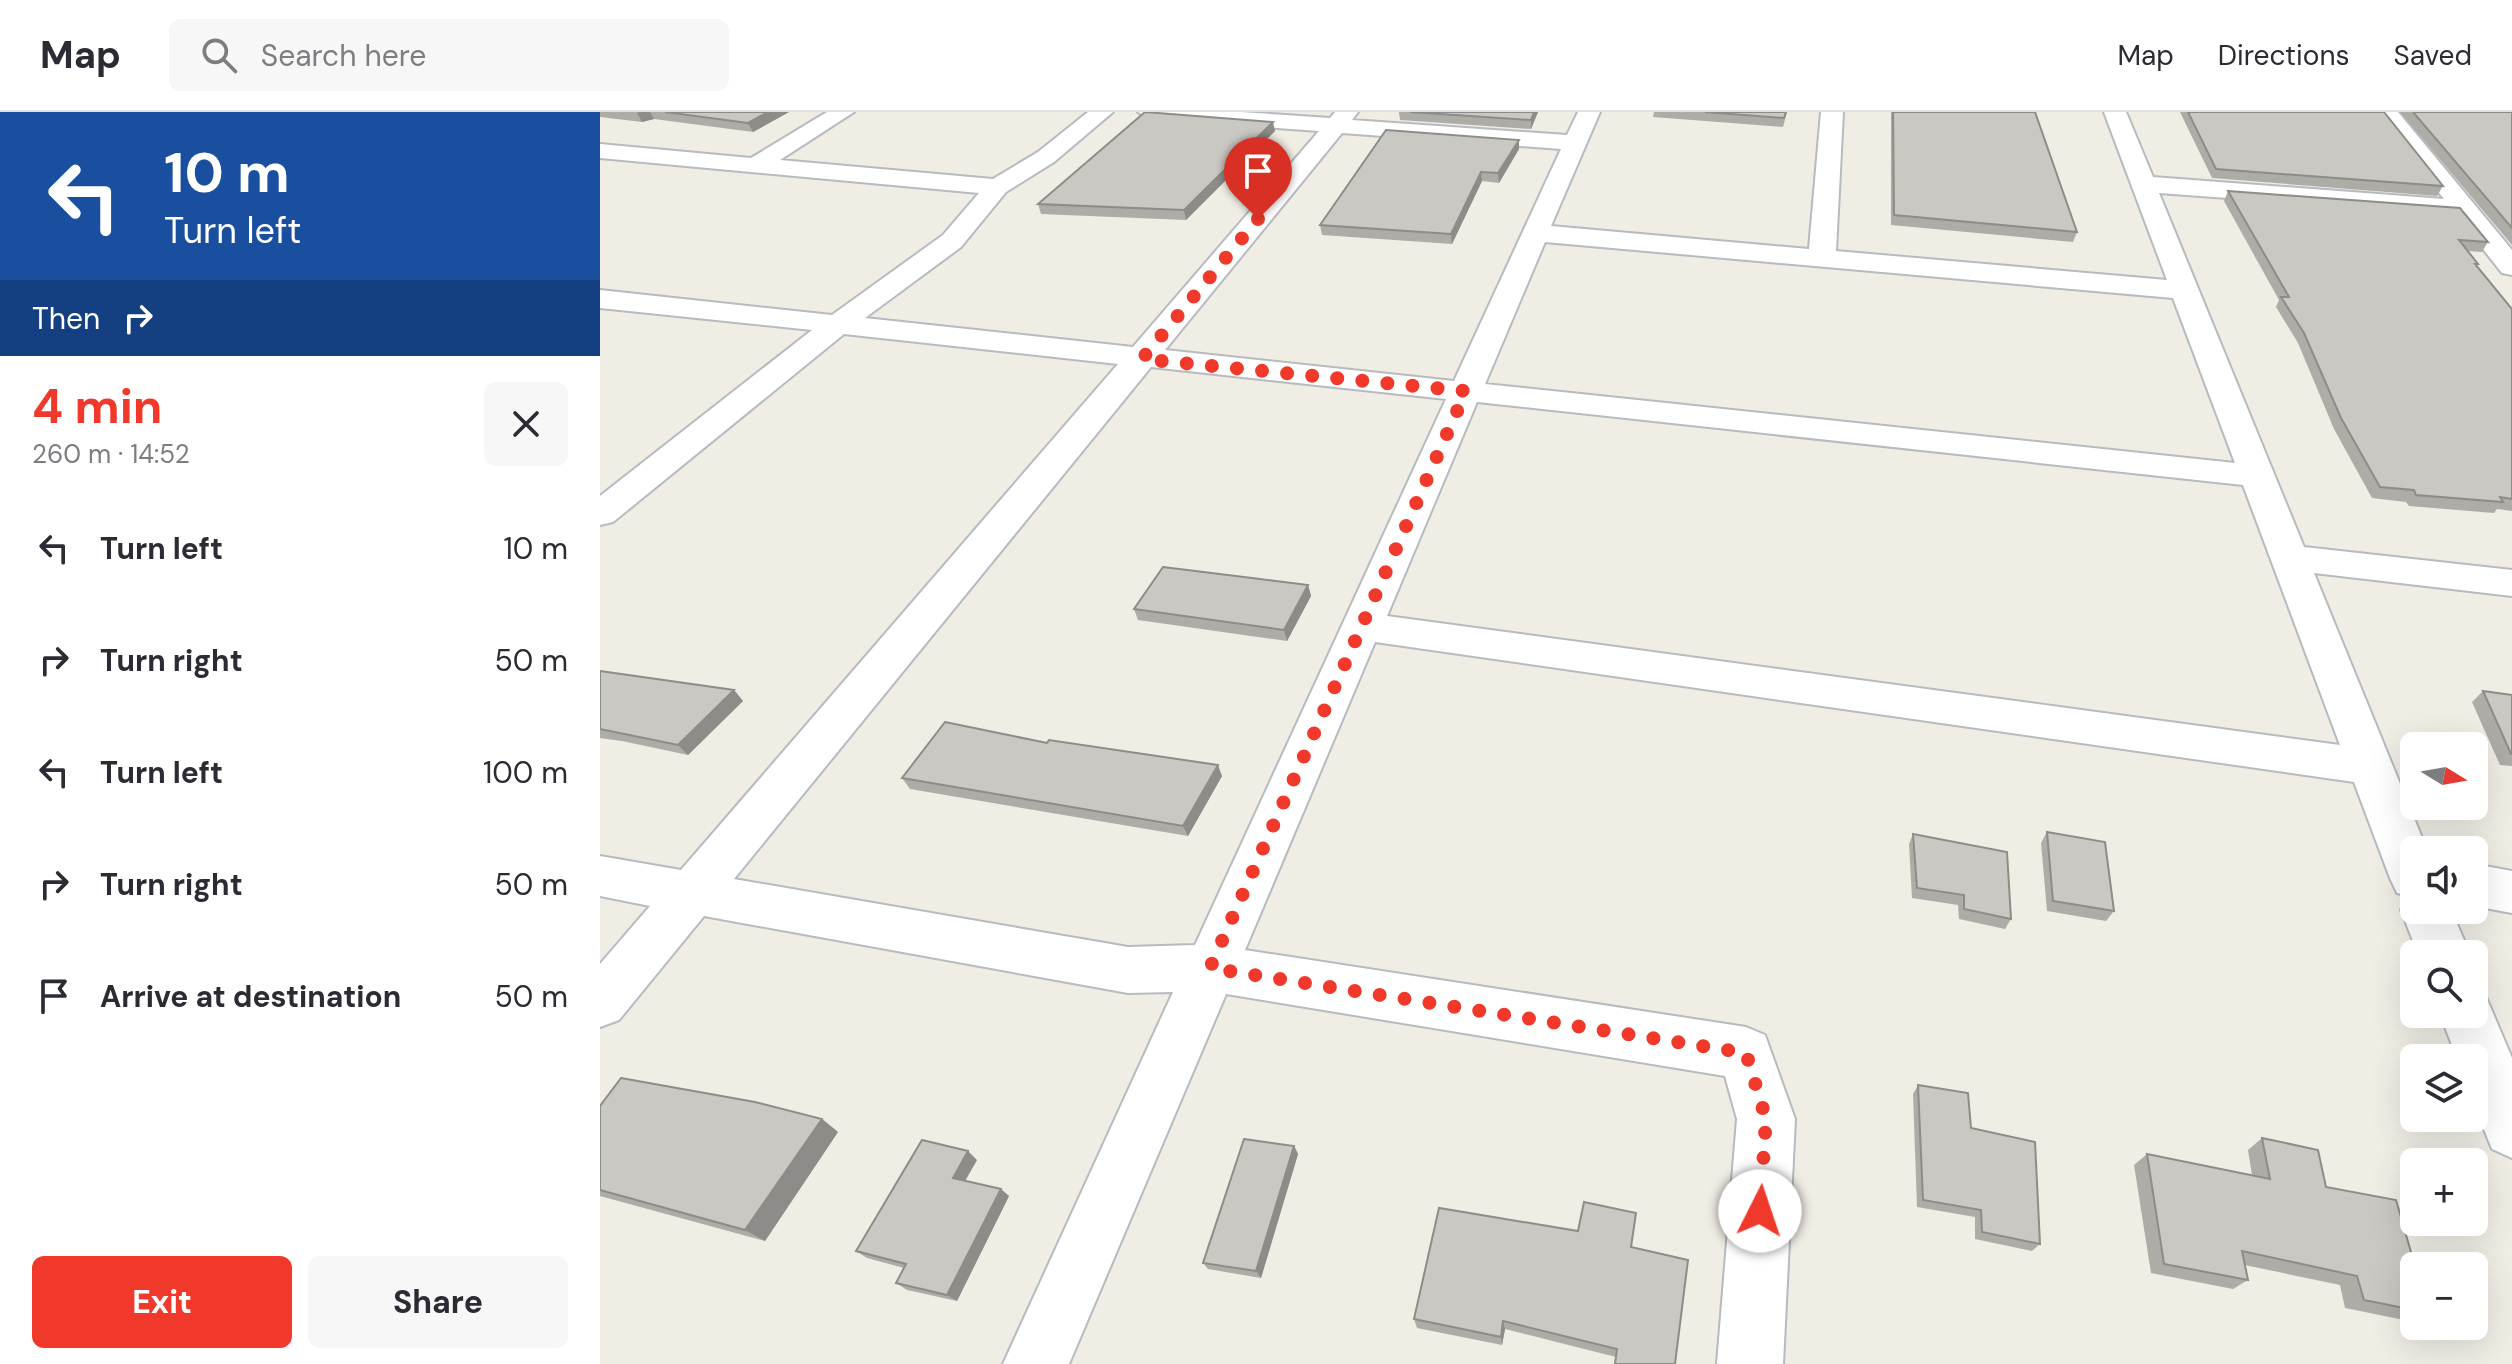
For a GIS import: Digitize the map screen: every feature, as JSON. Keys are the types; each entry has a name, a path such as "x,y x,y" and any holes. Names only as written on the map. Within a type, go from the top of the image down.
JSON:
{"street":[{"path":"755,165 843,112"},
{"path":"600,514 841,322 952,241 997,187 1046,157 1102,112"},
{"path":"1036,1364 1582,127 1149,112"},
{"path":"1822,258 1832,112"},
{"path":"2115,112 2400,841"},
{"path":"2386,112 2512,267"},
{"path":"600,1003 1342,119"},
{"path":"600,151 997,187"},
{"path":"2143,184 2463,208"},
{"path":"1536,233 2184,290"},
{"path":"600,299 841,322 1142,359 2257,476"},
{"path":"2289,558 2512,583"},
{"path":"1362,626 2371,767"},
{"path":"600,876 1128,970 1210,968 1746,1053 1766,1119 1750,1364"},
{"path":"2488,888 2512,892"},
{"path":"2472,1028 2512,1129"}],"building":[{"path":"665,112 768,112 748,123"},
{"path":"1145,112 1273,122 1184,210 1038,204"},
{"path":"1410,112 1534,112 1531,120"},
{"path":"1705,112 1786,112 1784,118"},
{"path":"1893,112 2035,112 2077,232 1894,215"},
{"path":"2188,112 2384,112 2443,186 2216,169"},
{"path":"2413,112 2512,112 2512,228"},
{"path":"1386,130 1519,140 1498,173 1481,172 1451,234 1320,225"},
{"path":"2228,191 2460,208 2488,242 2459,240 2512,309 2512,499 2500,497 2503,502 2416,495 2414,490 2380,487 2341,418 2304,333 2281,297 2289,297"},
{"path":"1163,567 1308,585 1284,630 1134,609"},
{"path":"600,671 734,690 678,745 600,729"},
{"path":"2483,691 2512,695 2512,754 2511,754"},
{"path":"945,722 1047,743 1049,740 1218,765 1183,826 902,778"},
{"path":"2047,832 2105,842 2114,911 2053,901"},
{"path":"1913,834 2007,852 2011,919 1964,909 1964,895 1917,888"},
{"path":"621,1078 755,1102 822,1119 745,1230 600,1190 600,1106"},
{"path":"1918,1085 1968,1093 1971,1128 2035,1142 2040,1244 1982,1232 1981,1210 1923,1200"},
{"path":"2262,1138 2318,1150 2326,1187 2396,1200 2400,1214 2400,1236 2406,1236 2411,1252 2400,1252 2400,1307 2364,1300 2357,1276 2242,1251 2248,1280 2164,1264 2147,1154 2270,1179"},
{"path":"1244,1139 1294,1146 1256,1271 1203,1263"},
{"path":"922,1140 968,1151 953,1178 1001,1189 947,1295 896,1283 906,1264 856,1251"},
{"path":"1584,1202 1636,1213 1631,1247 1688,1260 1675,1364 1615,1364 1617,1349 1503,1321 1501,1337 1414,1319 1439,1208 1578,1231"}],"route":[{"path":"1258,219 1142,359 1466,391 1210,968 1746,1053 1766,1119 1760,1211"}]}
